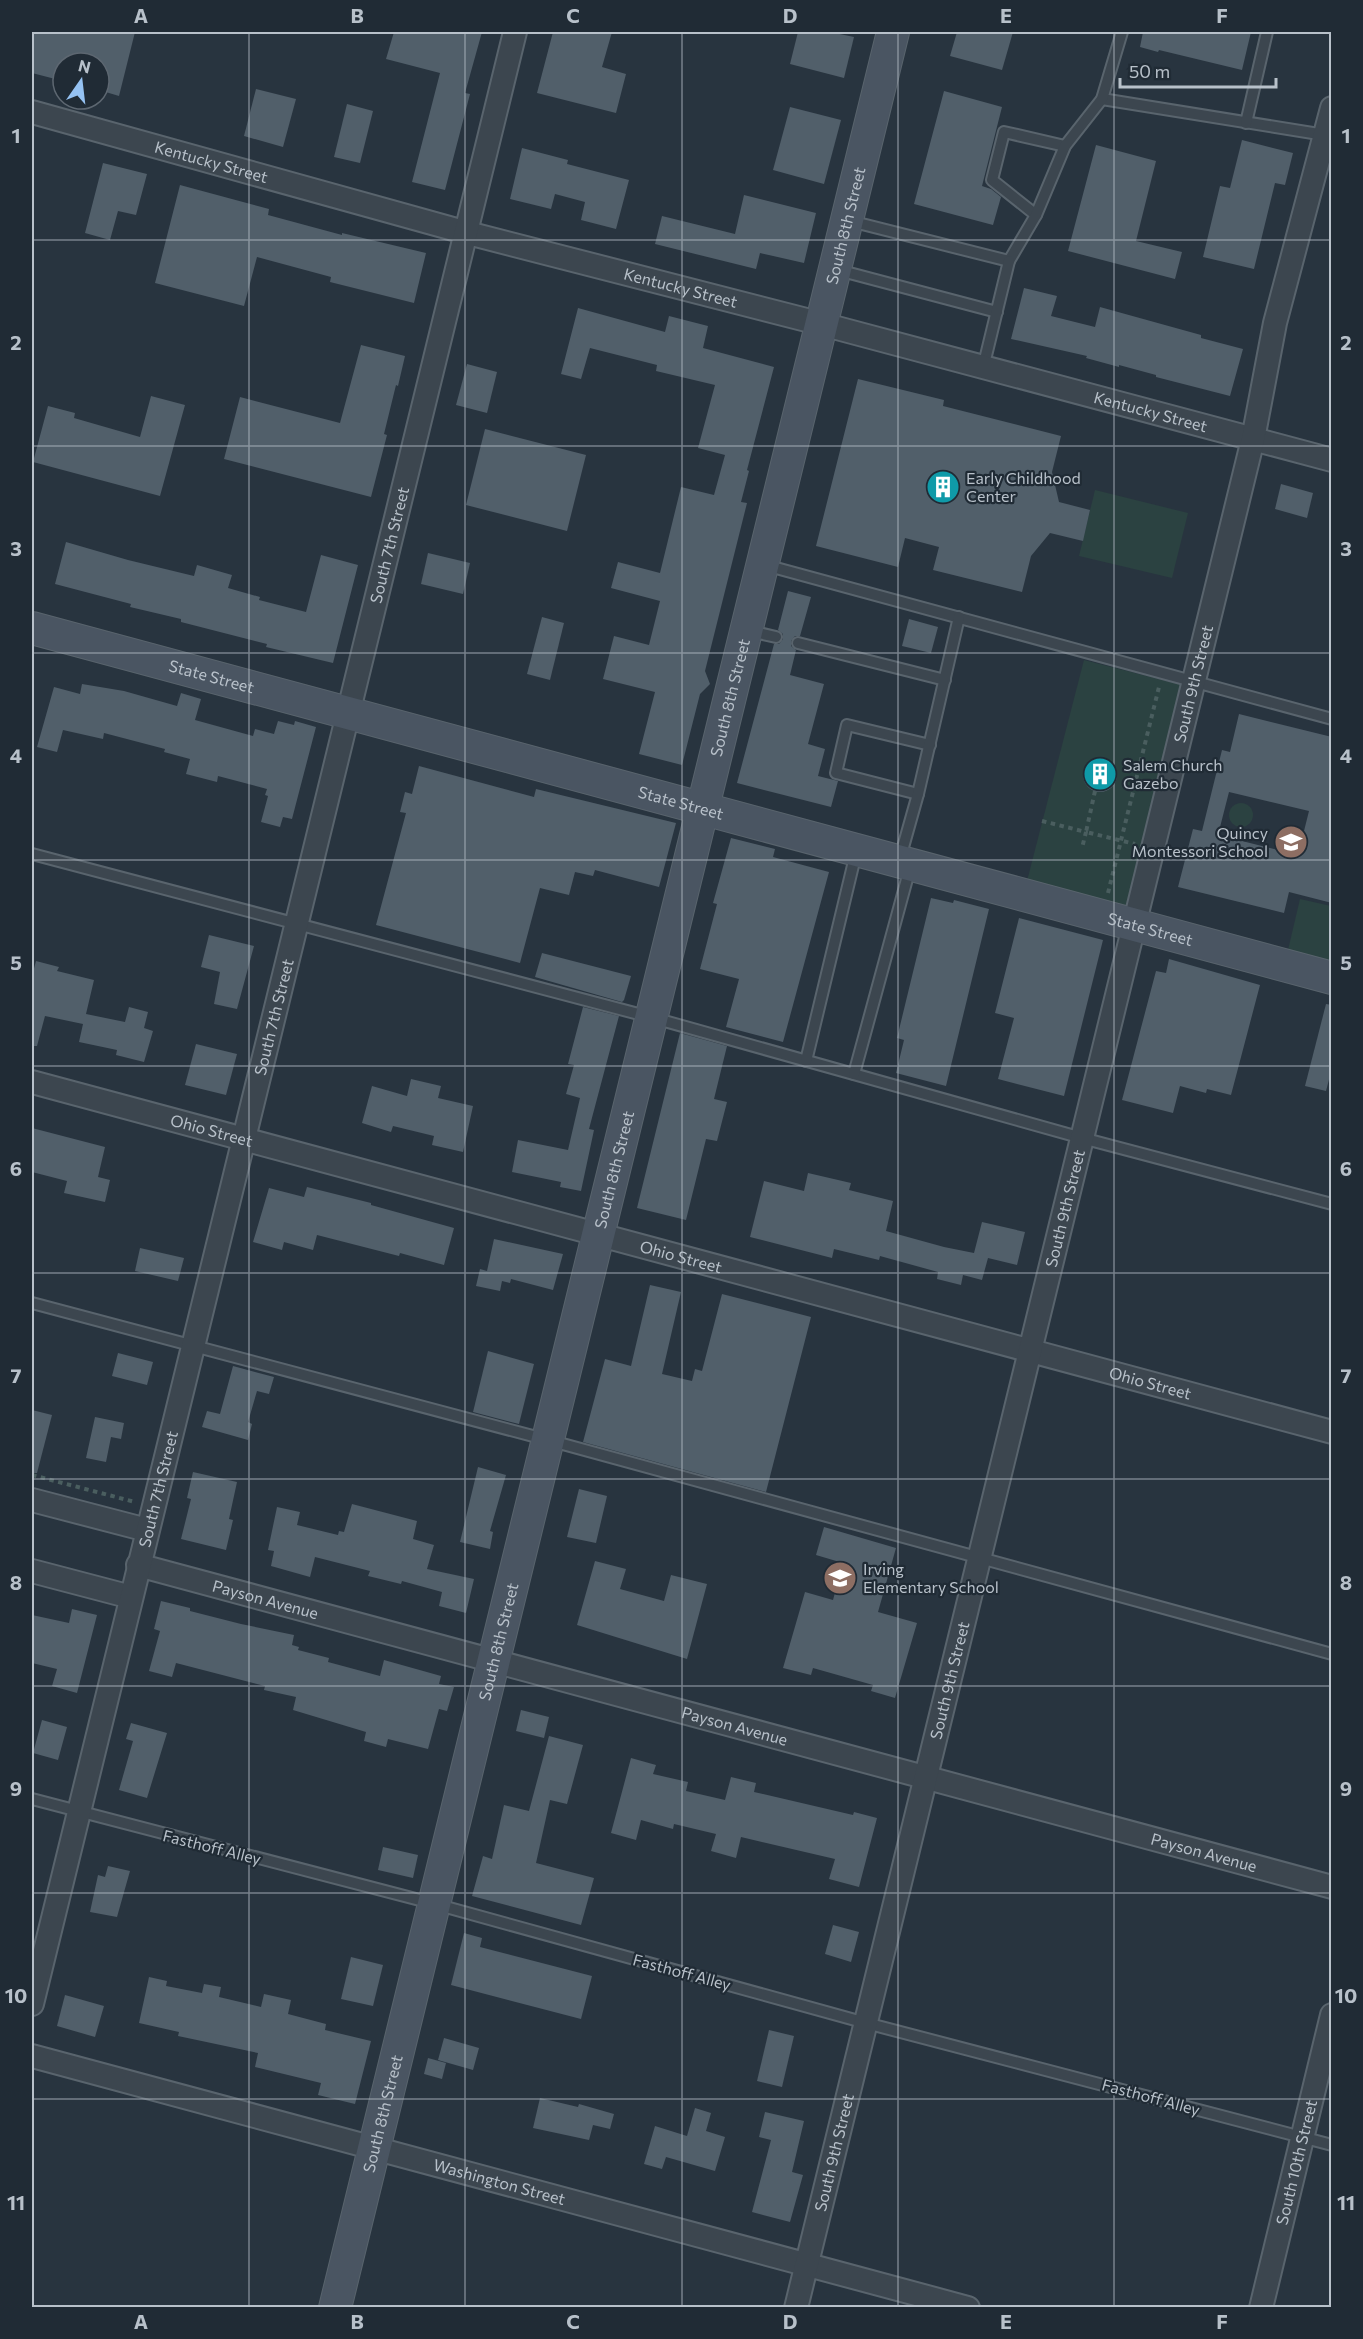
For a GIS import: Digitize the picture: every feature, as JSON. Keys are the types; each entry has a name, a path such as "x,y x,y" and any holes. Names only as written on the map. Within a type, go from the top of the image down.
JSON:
{"street":[{"name":"South 7th Street","path":"32,2004 77,1812 515,32"},
{"name":"South 8th Street","path":"335,2307 893,32"},
{"name":"South 9th Street","path":"796,2307 1252,439 1275,323 1332,108"},
{"name":"Kentucky Street","path":"32,112 464,232 822,324 1332,460"},
{"name":"State Street","path":"32,628 1332,978"},
{"name":"Ohio Street","path":"32,1082 1332,1432"},
{"path":"32,1500 147,1530"},
{"name":"Payson Avenue","path":"138,1565 1332,1887"},
{"path":"32,1571 131,1597"},
{"name":"South 10th Street","path":"1261,2307 1332,2015"},
{"name":"Washington Street","path":"32,2056 968,2307"}],"lane":[{"path":"983,368 1009,261 1035,215 1065,146 1102,99 1122,32"},
{"path":"1246,123 1268,32"},
{"path":"1102,99 1324,135"},
{"path":"1035,215 992,180 1004,132 1065,146"},
{"path":"847,220 1009,261"},
{"path":"835,270 997,312"},
{"path":"762,564 1332,719"},
{"path":"854,1074 905,863 918,794 959,617"},
{"path":"745,629 776,637"},
{"path":"798,643 945,680"},
{"path":"918,794 836,774 848,725 930,745"},
{"path":"806,1061 857,850"},
{"path":"32,854 297,922 650,1017 1082,1138 1332,1204"},
{"path":"32,1303 548,1440 1332,1654"},
{"name":"Fasthoff Alley","path":"32,1799 435,1904 866,2023 1332,2145"}],"path":[{"path":"1102,916 1163,672"},
{"path":"1082,849 1095,791"},
{"path":"1042,821 1152,849"},
{"path":"32,1475 153,1507"}],"green space":[{"path":"1095,490 1188,513 1172,578 1079,556"},
{"path":"1084,660 1182,685 1126,906 1027,881"},
{"path":"1241,803 1250,806 1253,815 1250,824 1241,827 1232,824 1229,815 1232,806"},
{"path":"1300,899 1331,906 1331,961 1288,950"}],"building":[{"path":"32,32 135,32 119,96 111,94 111,51 51,51 51,78 32,73"},
{"path":"394,32 482,32 465,93 470,94 445,190 412,182 440,73 386,59"},
{"path":"553,32 612,32 602,67 626,74 616,113 537,93"},
{"path":"798,32 830,32 854,37 844,78 790,64"},
{"path":"957,32 1013,32 1002,70 950,56"},
{"path":"1143,32 1251,32 1242,70 1140,47"},
{"path":"256,89 296,99 283,147 244,136"},
{"path":"944,91 1002,107 982,186 991,189 1001,197 993,225 914,204"},
{"path":"347,104 373,111 360,163 334,157"},
{"path":"790,107 841,120 824,184 773,170"},
{"path":"1242,140 1293,153 1285,185 1275,183 1254,269 1203,257 1220,186 1230,188"},
{"path":"1096,145 1156,161 1136,241 1182,252 1175,279 1068,251"},
{"path":"522,148 568,160 567,164 629,180 616,229 581,220 585,202 555,194 551,209 510,199"},
{"path":"103,163 147,174 136,215 118,211 110,240 85,233"},
{"path":"180,185 269,209 268,215 342,235 342,233 426,253 414,303 330,282 331,277 257,257 244,306 155,283"},
{"path":"744,195 816,213 804,263 760,253 756,269 655,244 662,216 735,234"},
{"path":"1024,288 1057,296 1051,316 1095,327 1100,307 1243,349 1230,396 1086,358 1087,356 1011,339"},
{"path":"578,308 665,332 669,316 708,326 703,348 774,367 747,470 749,471 741,502 747,503 705,671 710,684 700,694 682,765 639,754 655,692 603,679 614,636 649,645 660,601 611,588 618,562 660,573 681,487 714,495 725,455 698,448 715,385 656,371 657,365 590,348 581,379 561,374"},
{"path":"361,345 405,356 384,434 387,435 371,497 224,459 240,397 340,423"},
{"path":"467,364 497,372 487,413 456,405"},
{"name":"Early Childhood Center","path":"858,379 944,400 943,406 1061,436 1052,472 1059,502 1090,510 1083,541 1050,533 1031,556 1022,592 933,570 939,547 905,538 898,567 816,546"},
{"path":"151,396 185,405 160,496 33,462 48,406 75,413 74,418 140,437"},
{"path":"485,429 586,455 567,531 466,505"},
{"path":"1281,484 1313,493 1307,518 1275,509"},
{"path":"66,542 194,576 197,565 232,575 228,588 260,597 259,600 306,612 321,555 358,565 333,663 266,647 267,644 181,622 181,619 130,607 131,604 55,584"},
{"path":"428,553 470,563 463,594 421,584"},
{"path":"788,591 811,597 800,636 795,636 791,641 791,646 796,650 790,675 824,684 808,744 825,749 818,776 838,781 831,807 737,783 774,644 779,644 783,639 783,634 778,630"},
{"path":"542,617 564,623 550,680 527,674"},
{"path":"909,619 938,627 931,653 902,646"},
{"path":"82,684 124,691 177,706 181,693 201,699 195,720 253,736 255,729 274,734 278,721 294,725 295,721 316,727 292,819 283,817 280,827 261,822 268,796 265,795 267,789 218,776 217,782 186,774 190,759 164,752 165,749 104,733 103,739 63,730 57,752 37,747 54,687 80,694"},
{"path":"1239,714 1332,737 1332,903 1289,892 1284,913 1178,887 1193,829 1202,831 1222,750 1230,752","holes":["1229,792 1309,811 1298,855 1218,835"]},
{"name":"Salem Church Gazebo","path":"1100,758 1112,763 1117,775 1112,787 1100,792 1088,787 1083,775 1088,763"},
{"path":"419,766 534,797 536,789 676,823 659,887 595,870 593,876 575,872 569,895 540,888 520,963 376,925 406,813 400,812 405,792 412,794"},
{"path":"731,838 775,849 773,857 829,872 783,1042 726,1027 739,979 700,969 717,904 713,903"},
{"path":"931,898 953,903 954,900 989,909 946,1086 896,1073 904,1040 897,1038"},
{"path":"1019,918 1103,940 1064,1096 998,1079 1014,1018 995,1013"},
{"path":"209,935 254,946 237,1009 214,1004 220,972 201,967"},
{"path":"542,953 631,976 624,1000 622,1002 535,977"},
{"path":"1169,959 1260,985 1231,1095 1207,1089 1206,1093 1180,1086 1173,1113 1122,1100 1156,971 1166,973"},
{"path":"36,961 59,967 57,971 94,980 86,1014 125,1022 129,1007 148,1012 144,1028 153,1031 144,1062 116,1055 117,1050 79,1042 83,1024 45,1016 37,1046 32,1046 32,976"},
{"path":"1326,1004 1332,1005 1332,1068 1326,1091 1305,1086"},
{"path":"583,1007 619,1016 589,1129 594,1130 581,1191 560,1187 561,1182 512,1172 518,1140 568,1150 580,1098 566,1094 574,1065 568,1064"},
{"path":"680,1033 727,1046 714,1099 727,1102 717,1141 706,1139 686,1220 637,1208"},
{"path":"196,1044 237,1054 226,1095 185,1085"},
{"path":"411,1079 441,1086 438,1098 473,1106 463,1152 432,1145 434,1136 393,1126 391,1132 362,1123 372,1086 407,1096"},
{"path":"32,1128 105,1147 98,1177 110,1180 105,1202 64,1193 67,1181 32,1172"},
{"path":"808,1173 851,1183 849,1190 893,1201 886,1231 944,1247 974,1253 982,1222 1025,1232 1017,1265 988,1258 982,1280 963,1275 961,1285 937,1279 938,1272 880,1256 879,1260 834,1249 832,1258 750,1237 764,1181 804,1191"},
{"path":"307,1187 454,1228 444,1265 317,1235 313,1250 284,1242 282,1250 253,1242 269,1188 304,1197"},
{"path":"494,1239 563,1254 553,1290 511,1279 510,1283 502,1281 500,1291 476,1286 480,1269 487,1271"},
{"path":"140,1248 184,1258 178,1281 135,1271"},
{"path":"650,1285 681,1292 662,1374 692,1381 695,1369 702,1371 722,1294 811,1317 766,1492 583,1442 605,1359 631,1366"},
{"path":"488,1351 534,1364 519,1424 473,1412"},
{"path":"118,1353 153,1362 147,1385 112,1376"},
{"path":"233,1366 274,1377 269,1394 257,1391 248,1422 252,1424 248,1440 202,1427 207,1411 220,1414"},
{"path":"32,1410 52,1415 37,1473 32,1473"},
{"path":"95,1417 124,1423 121,1439 111,1437 106,1462 86,1458"},
{"path":"478,1467 506,1475 490,1531 493,1532 490,1549 460,1542"},
{"path":"193,1472 237,1482 229,1519 233,1520 226,1550 181,1539 191,1499 187,1498"},
{"path":"579,1489 607,1496 596,1543 567,1537"},
{"path":"352,1504 417,1521 413,1539 434,1545 427,1569 474,1579 466,1613 439,1606 442,1592 402,1581 401,1584 368,1576 370,1571 315,1557 310,1577 271,1566 274,1551 268,1550 277,1507 300,1512 297,1525 338,1535 339,1531 344,1532"},
{"path":"824,1527 896,1548 878,1612 917,1623 895,1698 871,1691 873,1685 813,1668 811,1675 783,1668 805,1592 833,1600 843,1563 816,1555"},
{"path":"595,1561 626,1569 620,1589 664,1601 671,1575 707,1584 687,1659 577,1625"},
{"path":"161,1601 190,1608 190,1611 294,1635 292,1645 299,1647 298,1650 329,1658 328,1662 380,1676 384,1660 441,1676 439,1684 454,1687 447,1711 439,1709 428,1749 388,1739 386,1747 364,1741 366,1732 293,1710 296,1697 264,1690 265,1686 176,1663 172,1677 149,1671 160,1631 154,1629"},
{"path":"72,1609 97,1615 77,1693 52,1686 57,1669 32,1663 32,1615 69,1623"},
{"path":"521,1710 549,1717 544,1738 516,1731"},
{"path":"42,1720 67,1727 58,1760 33,1753"},
{"path":"131,1723 167,1733 147,1798 119,1790 133,1741 126,1739"},
{"path":"549,1736 583,1745 567,1804 550,1800 536,1863 594,1878 581,1925 472,1896 483,1856 492,1859 504,1805 529,1811"},
{"path":"631,1758 656,1765 653,1774 688,1782 686,1791 725,1800 731,1777 756,1783 754,1792 853,1815 854,1812 877,1818 859,1887 829,1879 835,1859 741,1837 736,1858 711,1851 716,1834 674,1824 673,1829 641,1820 636,1840 611,1833"},
{"path":"383,1847 418,1855 413,1878 378,1870"},
{"path":"108,1866 130,1871 117,1917 90,1912 98,1875 105,1877"},
{"path":"833,1925 859,1932 851,1962 825,1954"},
{"path":"464,1933 482,1938 480,1947 592,1976 581,2019 451,1985"},
{"path":"351,1957 383,1965 373,2006 341,1999"},
{"path":"149,1977 167,1981 166,1986 202,1993 204,1984 221,1987 219,1997 261,2007 264,1994 291,2000 288,2014 326,2024 325,2030 371,2041 355,2104 318,2095 321,2083 255,2067 258,2053 178,2036 179,2032 139,2023"},
{"path":"65,1995 104,2006 95,2037 57,2026"},
{"path":"769,2030 794,2036 782,2087 757,2081"},
{"path":"444,2038 479,2048 473,2070 438,2060"},
{"path":"428,2058 446,2063 442,2079 424,2074"},
{"path":"540,2098 578,2107 579,2104 614,2114 610,2129 593,2125 589,2140 533,2128"},
{"path":"695,2108 711,2113 706,2131 725,2137 715,2171 666,2157 662,2169 644,2164 655,2126 687,2136"},
{"path":"765,2112 804,2121 792,2172 803,2175 790,2222 752,2212 771,2140 759,2137"}],"place":[{"name":"Early Childhood Center","path":"943,487"},
{"name":"Salem Church Gazebo","path":"1100,774"},
{"name":"Quincy Montessori School","path":"1291,842"},
{"name":"Irving Elementary School","path":"840,1578"}]}
